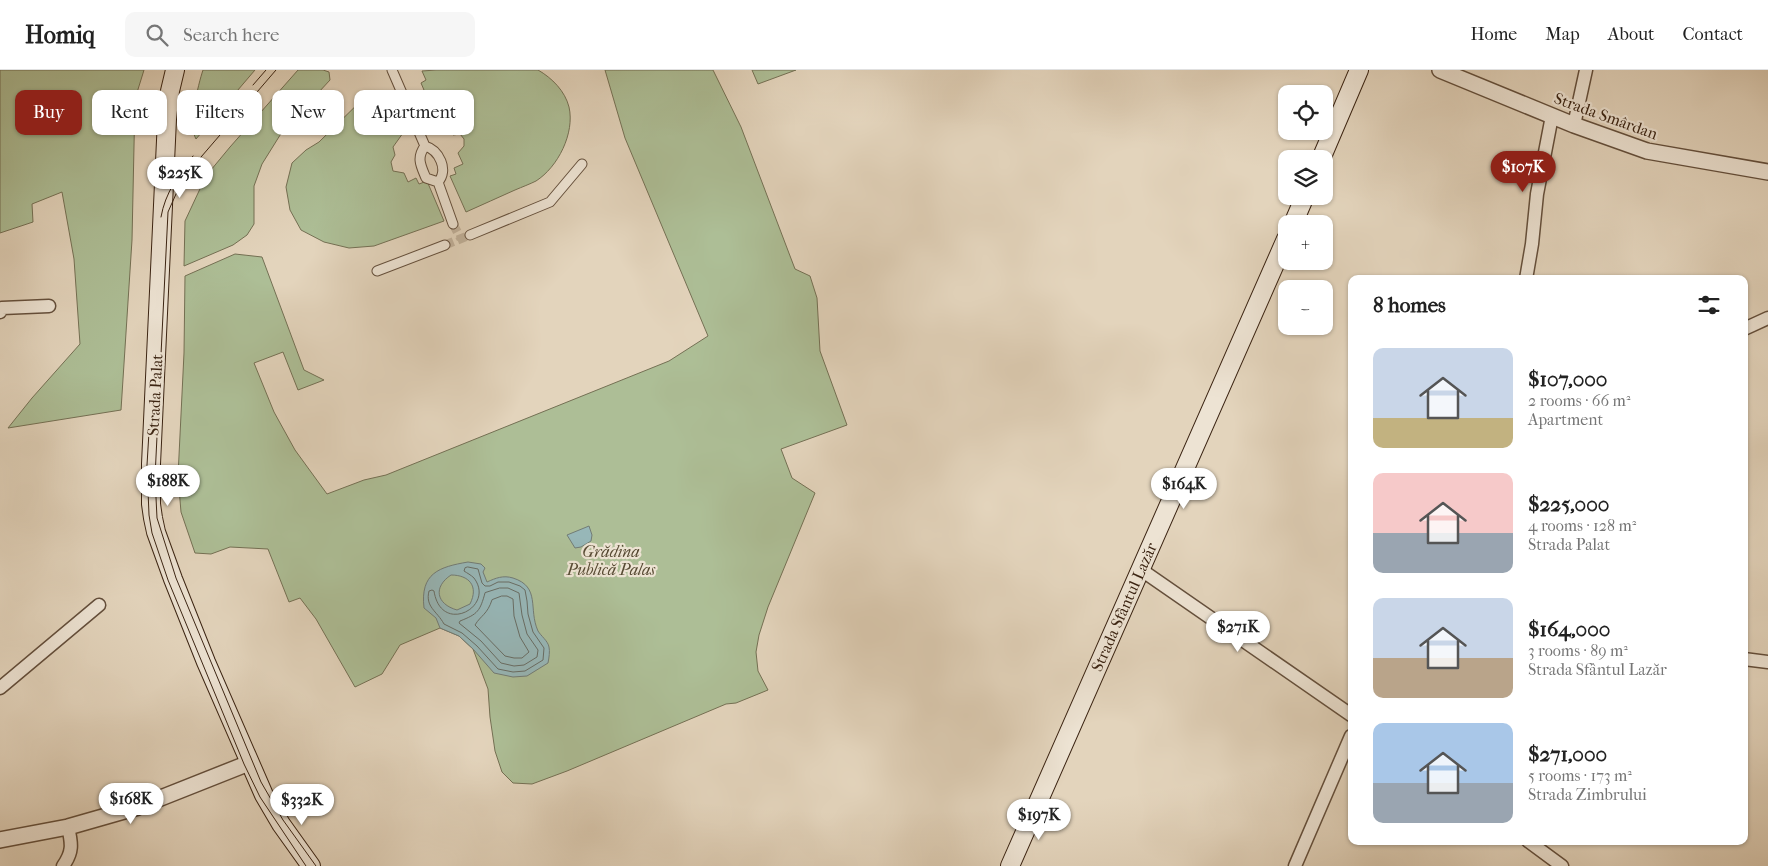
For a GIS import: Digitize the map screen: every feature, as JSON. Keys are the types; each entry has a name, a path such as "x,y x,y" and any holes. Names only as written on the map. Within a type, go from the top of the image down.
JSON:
{"main road":[{"name":"Strada Palat","path":"175,70 170,91 167,119 151,464 151,504 156,532 172,579 249,763 264,795 281,824 311,866"},
{"path":"1326,150 1359,70"},
{"name":"Strada Sfântul Lazăr","path":"1010,866 1278,257"}],"street":[{"path":"392,70 425,146"},
{"name":"Strada Smârdan","path":"1440,70 1574,125 1647,151 1768,172"},
{"path":"1574,125 1586,70"},
{"path":"1527,275 1537,194 1552,116"},
{"path":"425,146 420,152 419,160 426,178 438,182"},
{"path":"425,146 437,152 444,170 443,177 438,182"},
{"path":"470,235 550,202 582,164"},
{"path":"438,182 453,224"},
{"path":"377,271 445,245"},
{"path":"1,310 49,306"},
{"path":"1748,326 1768,318"},
{"path":"1140,569 1348,712"},
{"path":"0,688 99,605"},
{"path":"1748,659 1768,662"},
{"path":"1295,866 1348,743"},
{"path":"0,840 68,828 138,807 221,772 249,763"},
{"path":"63,866 72,844 68,828"},
{"path":"1533,845 1562,866"}],"green space":[{"path":"0,70 144,70 138,90 92,90 92,135 134,135 132,240 121,410 8,428 80,344 74,259 62,192 32,204 33,222 0,233"},
{"path":"203,70 255,70 238,90 197,90"},
{"path":"298,70 323,70 329,72 330,80 321,90 280,90"},
{"path":"538,70 557,86 569,107 570,117 567,138 558,158 544,175 536,181 466,212 450,176 456,174 454,168 463,164 458,153 464,146 464,139 461,135 474,135 474,90 424,90 421,83 426,80 422,71"},
{"name":"Grădina Publică Palas","path":"605,70 713,70 741,127 795,269 810,276 817,298 820,351 847,425 781,449 792,478 815,493 768,607 759,635 756,652 758,671 768,690 736,703 726,704 532,784 513,783 502,772 495,751 488,689 473,649 459,636 440,628 400,645 382,674 355,687 316,619 300,598 289,602 268,549 230,547 211,554 195,553 181,512 178,476 184,353 185,276 235,254 262,257 304,370 324,380 298,390 283,352 254,363 274,412 295,450 327,494 364,480 386,475 669,361 708,336 625,138"},
{"path":"752,70 796,70 758,84"},
{"path":"272,99 272,135 280,135 262,164 254,186 254,224 247,235 233,245 184,266 185,221 206,176 241,135 262,135 262,111"},
{"path":"354,108 354,135 402,135 393,147 395,155 391,162 393,171 404,173 408,182 416,178 419,184 427,181 444,221 374,246 349,248 324,242 301,230 290,210 286,187 292,163 326,135 344,135 344,117"}],"water":[{"path":"589,526 592,535 591,541 575,548 567,535"},
{"path":"468,562 481,564 485,568 483,572 487,582 500,577 509,577 522,582 527,587 531,593 535,623 549,647 548,663 527,676 513,677 494,673 459,636 440,628 436,618 424,608 425,587 429,579 448,566","holes":["451,575 467,579 473,587 473,598 470,604 457,610 445,604 439,595 439,590 445,580"]}],"tunnel":[{"path":"453,224 461,239"},
{"path":"445,245 470,235"}],"tram line":[{"path":"253,85 266,70"},
{"path":"276,70 195,164 176,194 168,212 155,477 157,518 176,578 261,782 283,820 316,866"},
{"path":"161,217 169,192 193,156"},
{"path":"149,432 147,465 149,515 152,533 168,580 244,764 260,797 306,866"}]}
